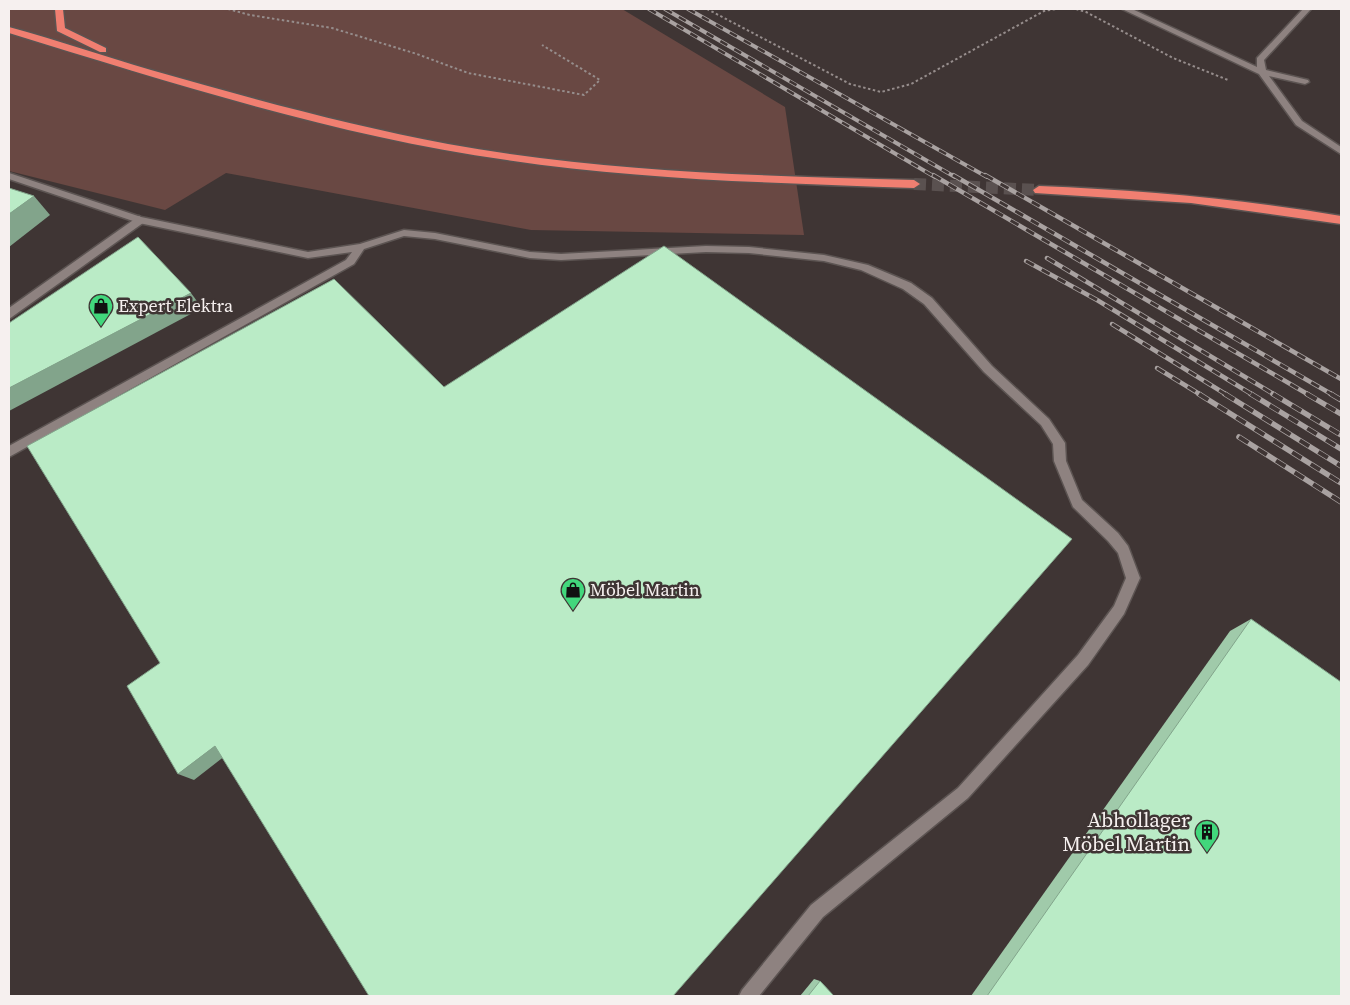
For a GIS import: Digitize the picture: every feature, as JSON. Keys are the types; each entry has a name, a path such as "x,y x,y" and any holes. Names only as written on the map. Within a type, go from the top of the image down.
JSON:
{"highway":[{"path":"59,9 60,29 88,44 168,78"},
{"path":"9,30 168,78 334,123 450,147 561,164 735,178 914,184"},
{"path":"1039,190 1126,193 1210,200 1294,211 1341,220"}],"street":[{"path":"9,314 139,220"}],"lane":[{"path":"1126,9 1262,72 1305,82"},
{"path":"1307,9 1260,60 1262,72 1299,123 1341,151"},
{"path":"9,176 139,220 308,255 361,247 404,233 434,236 530,255 561,257 687,250 749,250 824,258 864,267 907,286 928,301 988,369 1046,422 1059,443 1060,460 1077,504 1113,537 1122,550 1133,578 1119,610 1083,660 963,793 817,911 748,996"},
{"path":"9,452 350,262 361,247"}],"path":[{"path":"228,9 250,15 332,28 417,54 468,73 584,95 600,80 542,45"},
{"path":"706,9 850,84 881,92 911,84 1044,11 1056,9"}],"shaded area":[{"path":"9,9 622,9 785,107 804,235 531,230 226,173 165,210 9,171"}],"building":[{"path":"9,188 34,196 9,214"},
{"name":"Expert Elektra","path":"138,237 191,293 9,388 9,323"},
{"name":"Möbel Martin","path":"664,246 1072,539 673,996 369,996 215,746 178,774 127,686 160,663 27,446 334,279 444,387"},
{"name":"Abhollager Möbel Martin","path":"1251,619 1341,682 1341,996 987,996"},
{"path":"820,981 834,996 808,996"}],"tunnel":[{"path":"914,184 1039,190"}],"railway":[{"path":"649,9 935,177"},
{"path":"665,9 955,177"},
{"path":"688,9 987,177"},
{"path":"933,175 1309,395"},
{"path":"953,175 1333,395"},
{"path":"985,175 1341,379"},
{"path":"1047,258 1275,395"},
{"path":"1026,261 1097,300 1253,395"},
{"path":"1112,324 1227,395"},
{"path":"1157,368 1201,395"},
{"path":"1199,394 1341,483"},
{"path":"1225,394 1341,466"},
{"path":"1251,394 1341,449"},
{"path":"1273,394 1341,435"},
{"path":"1307,394 1341,414"},
{"path":"1331,394 1341,400"},
{"path":"1239,437 1341,502"}],"place":[{"name":"Expert Elektra","path":"101,327"},
{"name":"Möbel Martin","path":"573,611"},
{"name":"Abhollager Möbel Martin","path":"1207,853"}]}
